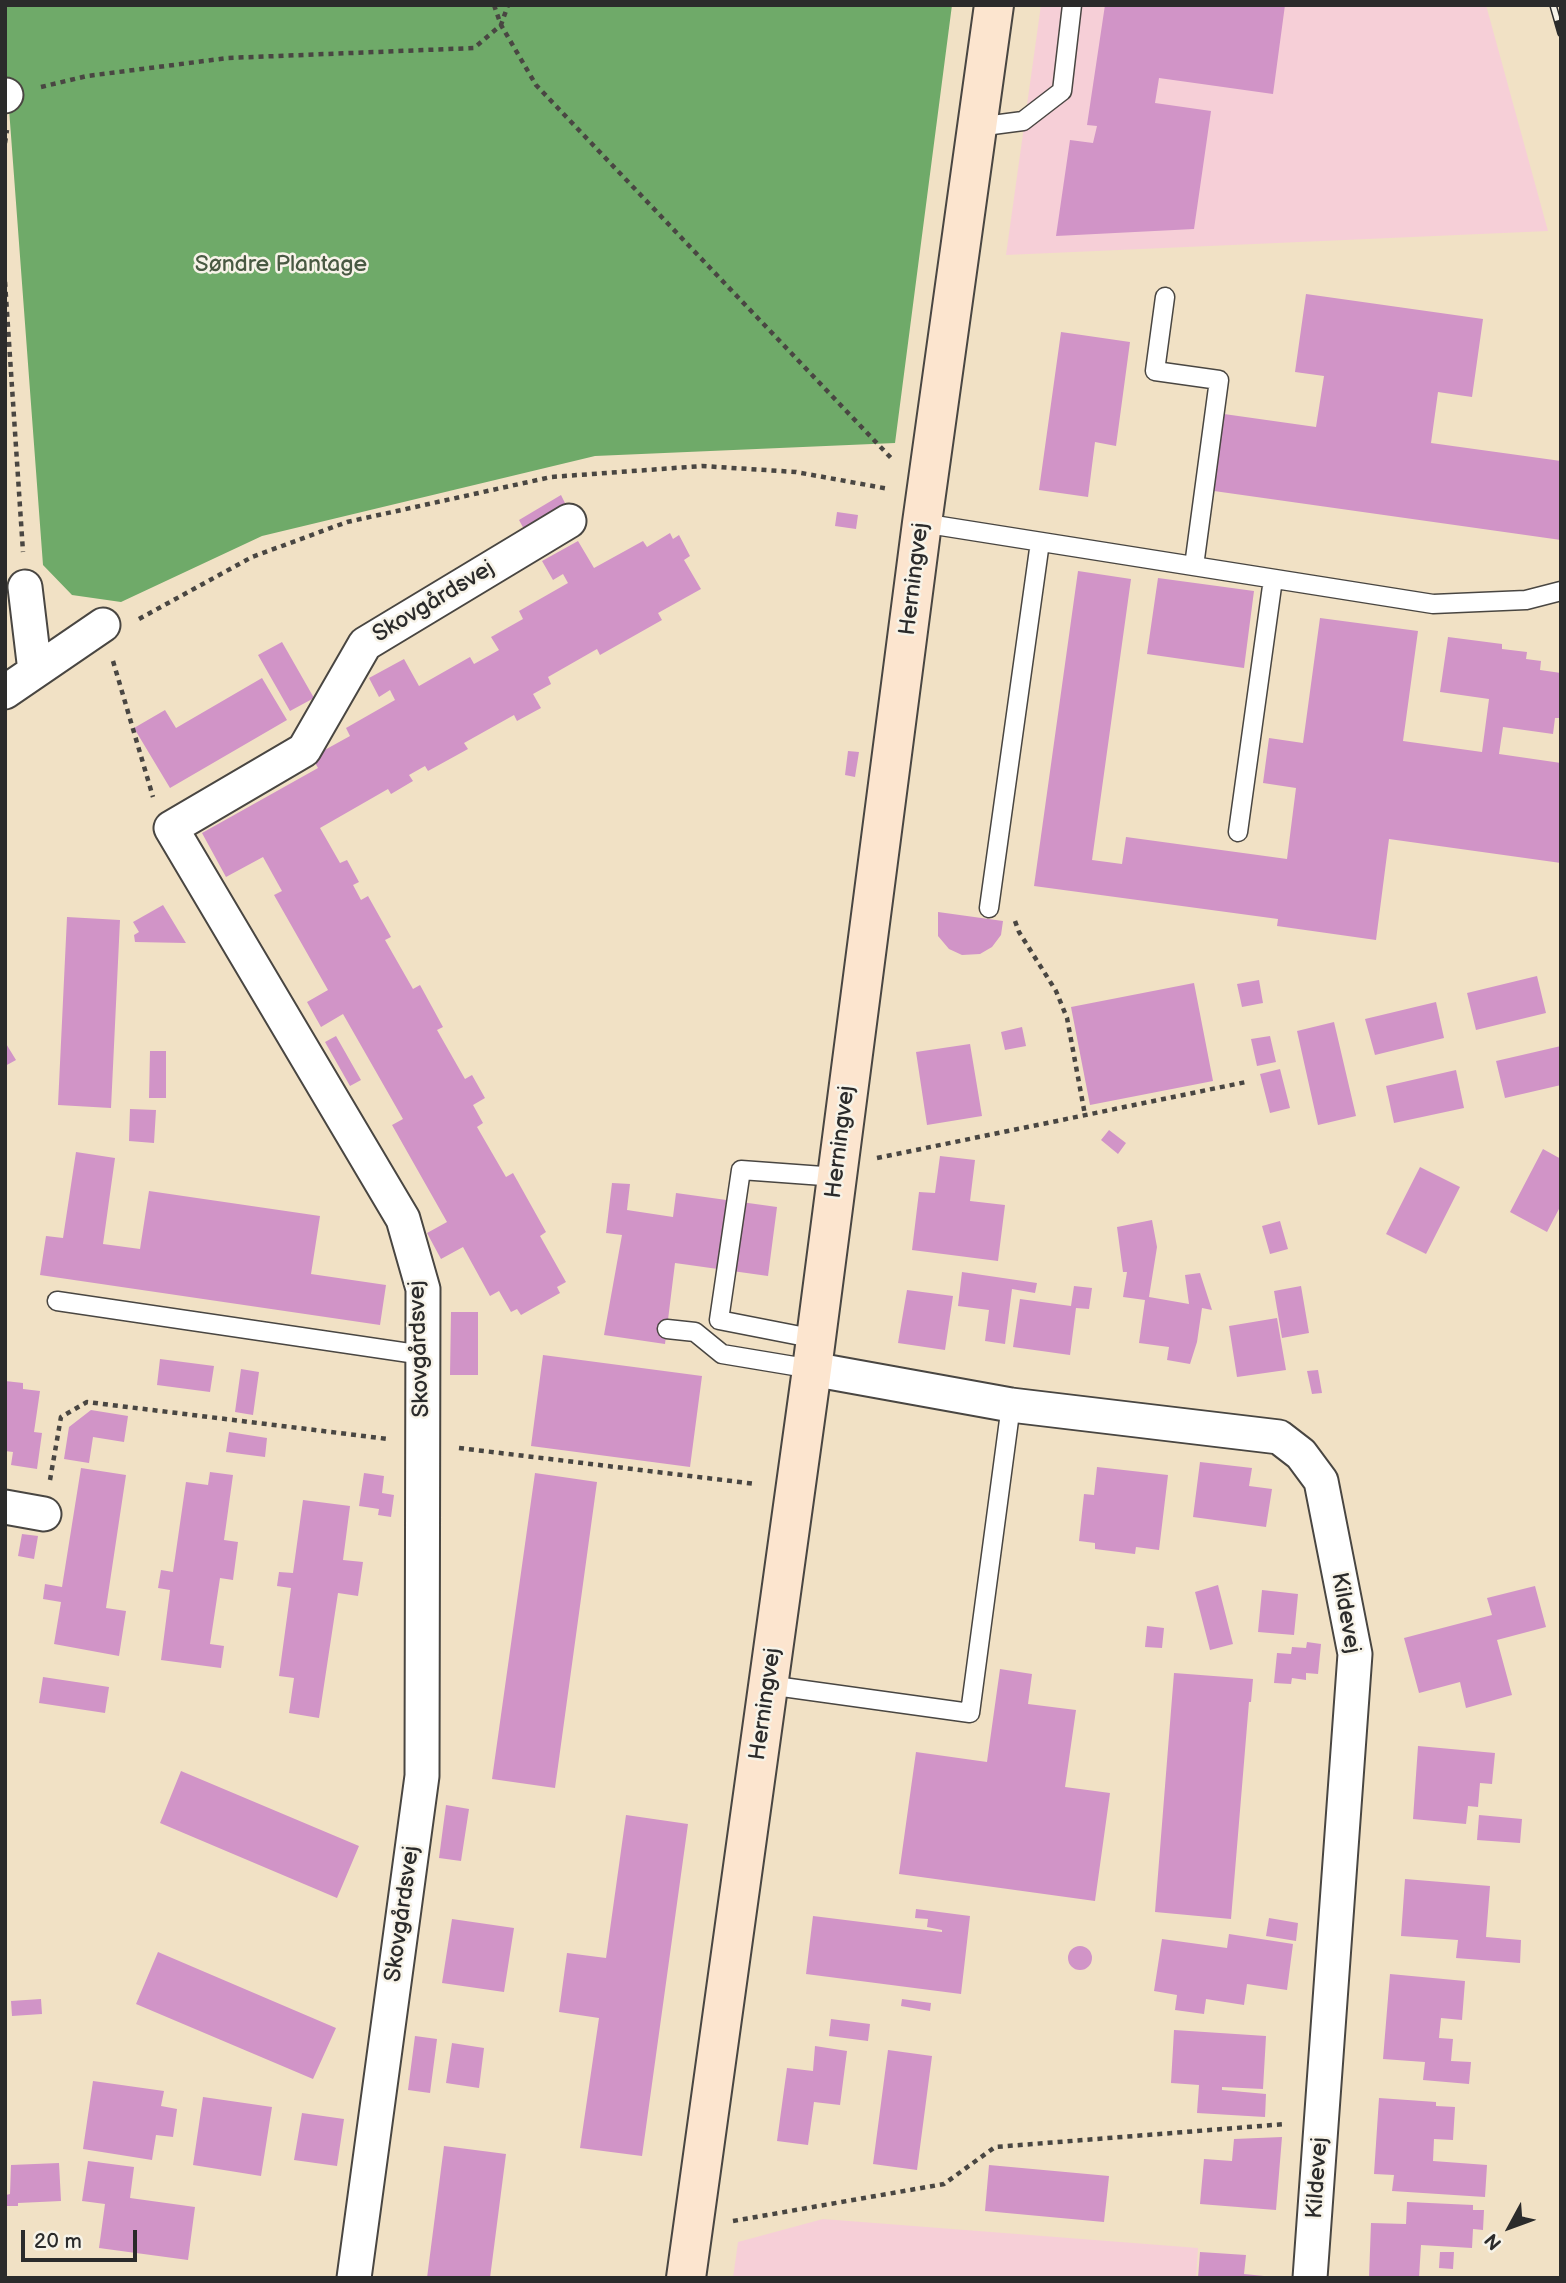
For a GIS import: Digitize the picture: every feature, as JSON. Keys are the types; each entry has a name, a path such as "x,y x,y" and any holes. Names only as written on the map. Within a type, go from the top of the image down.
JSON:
{"street":[{"name":"Herningvej","path":"686,2278 814,1354 924,509 994,5"},
{"name":"Skovgårdsvej","path":"354,2278 422,1776 423,1289 403,1219 171,828 304,750 365,644 569,521"},
{"path":"25,587 35,671"},
{"path":"5,692 103,625"},
{"name":"Kildevej","path":"814,1354 1011,1405 1279,1437 1301,1454 1321,1482 1355,1654 1310,2278"},
{"path":"5,1507 44,1514"}],"lane":[{"path":"977,127 1023,121 1062,91 1072,5"},
{"path":"1165,297 1155,371 1219,380 1194,566"},
{"path":"924,509 1040,541 1433,604 1526,600 1561,591"},
{"path":"989,908 1040,541"},
{"path":"1238,832 1273,579"},
{"path":"814,1354 719,1320 741,1170 838,1171"},
{"path":"57,1301 423,1355"},
{"path":"667,1329 695,1332 722,1354 814,1354"},
{"path":"768,1685 970,1713 1011,1405"}],"path":[{"path":"494,5 501,25 536,85 924,509"},
{"path":"6,95 87,76 228,58 474,48 501,25 508,5"},
{"path":"5,282 25,587"},
{"path":"103,625 154,799 171,828"},
{"path":"1017,908 1014,921 1019,932 1056,990 1067,1018 1085,1115"},
{"path":"838,1171 1246,1082"},
{"path":"44,1514 61,1417 87,1402 795,1489"},
{"path":"694,2221 738,2221 944,2184 995,2147 1322,2120"}],"shaded area":[{"path":"1041,5 1486,5 1548,231 1006,255"},
{"path":"823,2219 1198,2248 1196,2278 733,2278 738,2242"}],"green space":[{"name":"Søndre Plantage","path":"5,5 952,5 895,443 595,456 262,536 121,602 72,595 43,565 5,55"}],"building":[{"path":"1105,5 1285,5 1273,94 1159,78 1155,103 1211,111 1194,229 1056,236 1070,140 1093,143 1097,126 1087,125"},
{"path":"1306,294 1483,319 1472,397 1438,392 1431,443 1561,461 1561,540 1214,491 1224,414 1316,427 1324,376 1295,372"},
{"path":"1061,332 1130,342 1116,446 1095,442 1088,497 1039,490"},
{"path":"561,495 567,507 525,531 519,520"},
{"path":"837,512 858,515 856,529 835,526"},
{"path":"670,533 673,539 679,535 690,556 684,560 701,589 658,613 662,620 600,655 597,649 548,677 551,684 533,694 541,708 517,721 514,715 464,743 468,749 428,771 425,766 409,775 413,781 391,794 388,789 320,828 340,863 347,860 359,882 353,885 361,900 368,896 391,937 385,940 413,989 420,985 443,1027 437,1030 465,1079 472,1075 485,1098 473,1105 483,1123 477,1127 506,1177 513,1173 546,1232 540,1236 566,1282 557,1287 560,1293 521,1315 517,1309 511,1312 499,1291 490,1296 463,1247 441,1259 427,1233 447,1222 392,1125 403,1119 343,1014 321,1027 307,1002 328,990 274,895 282,891 263,857 226,877 202,833 318,768 312,757 350,736 346,728 395,700 390,690 379,697 369,678 404,659 419,686 470,657 474,664 499,650 491,637 523,619 519,611 568,583 563,574 553,580 542,561 578,541 594,568 643,541 647,547"},
{"path":"1078,571 1131,579 1092,860 1122,864 1126,837 1287,859 1296,788 1263,783 1269,738 1303,743 1320,618 1418,631 1403,741 1482,752 1489,699 1440,692 1448,637 1502,644 1502,649 1527,652 1526,659 1541,661 1540,670 1561,673 1561,718 1555,718 1553,734 1503,727 1499,754 1561,763 1561,863 1389,839 1376,940 1277,926 1278,919 1034,886"},
{"path":"1158,578 1254,591 1244,668 1147,654"},
{"path":"282,642 314,698 290,711 258,655"},
{"path":"262,678 287,720 170,788 134,728 165,710 176,728"},
{"path":"848,751 859,752 855,777 845,775"},
{"path":"163,905 186,943 135,942 134,935 139,932 133,922"},
{"path":"938,912 1003,921 1001,935 992,947 980,954 962,955 949,949 938,936"},
{"path":"67,917 120,920 111,1108 58,1105"},
{"path":"1537,976 1546,1013 1476,1030 1467,993"},
{"path":"1259,980 1263,1003 1242,1007 1237,984"},
{"path":"1194,983 1213,1081 1090,1105 1071,1007"},
{"path":"1436,1002 1444,1038 1375,1055 1365,1019"},
{"path":"1334,1022 1356,1116 1318,1125 1297,1031"},
{"path":"1022,1027 1026,1046 1005,1050 1001,1032"},
{"path":"336,1036 361,1080 350,1086 325,1042"},
{"path":"1270,1036 1276,1062 1257,1066 1251,1039"},
{"path":"5,1042 16,1060 5,1066"},
{"path":"970,1044 982,1116 927,1125 916,1052"},
{"path":"1561,1046 1561,1085 1505,1098 1496,1061"},
{"path":"150,1051 166,1051 166,1098 149,1098"},
{"path":"1280,1069 1290,1108 1270,1113 1260,1074"},
{"path":"1456,1070 1464,1108 1394,1123 1386,1086"},
{"path":"130,1109 156,1110 154,1143 129,1141"},
{"path":"1109,1130 1126,1143 1118,1154 1101,1140"},
{"path":"1543,1149 1561,1159 1561,1205 1547,1232 1510,1212"},
{"path":"76,1152 115,1158 103,1244 140,1249 149,1191 320,1216 311,1274 386,1285 380,1325 40,1275 46,1236 63,1238"},
{"path":"940,1156 975,1160 970,1201 1005,1205 998,1261 912,1250 919,1192 935,1193"},
{"path":"1420,1167 1460,1187 1426,1254 1386,1234"},
{"path":"612,1183 630,1184 627,1210 673,1217 676,1193 777,1207 768,1276 675,1263 665,1344 604,1335 622,1235 606,1233"},
{"path":"1152,1220 1157,1247 1149,1297 1189,1304 1185,1275 1200,1273 1212,1310 1202,1308 1197,1342 1190,1364 1167,1360 1169,1347 1139,1343 1145,1300 1123,1297 1127,1272 1123,1272 1117,1227"},
{"path":"1280,1221 1288,1249 1270,1254 1262,1226"},
{"path":"962,1272 1037,1283 1035,1293 1012,1289 1005,1344 985,1341 989,1310 958,1306"},
{"path":"1074,1286 1092,1288 1089,1309 1076,1308 1070,1355 1013,1347 1020,1299 1071,1306"},
{"path":"1301,1286 1309,1333 1282,1338 1274,1291"},
{"path":"907,1290 953,1296 945,1350 898,1343"},
{"path":"451,1312 478,1312 478,1375 450,1375"},
{"path":"1277,1318 1286,1370 1237,1377 1229,1326"},
{"path":"543,1355 702,1376 690,1467 531,1446"},
{"path":"160,1359 214,1366 210,1392 157,1385"},
{"path":"241,1369 259,1372 253,1415 235,1412"},
{"path":"1318,1370 1322,1393 1312,1394 1307,1371"},
{"path":"5,1381 23,1383 23,1389 40,1391 34,1432 42,1433 37,1469 11,1465 13,1452 5,1451"},
{"path":"91,1410 128,1416 124,1442 93,1437 89,1463 64,1459 69,1427"},
{"path":"229,1432 267,1438 265,1457 226,1452"},
{"path":"1200,1462 1252,1468 1249,1486 1272,1489 1266,1527 1193,1517"},
{"path":"1097,1467 1168,1475 1159,1550 1136,1547 1135,1554 1095,1549 1095,1543 1079,1541 1084,1494 1094,1495"},
{"path":"81,1468 126,1475 106,1608 126,1611 119,1656 54,1644 61,1602 43,1599 45,1584 62,1587"},
{"path":"210,1472 233,1475 224,1540 238,1542 233,1580 220,1578 210,1644 224,1646 221,1668 161,1660 170,1590 158,1588 161,1570 173,1572 186,1482 208,1485"},
{"path":"364,1473 384,1476 382,1493 394,1495 391,1517 378,1515 379,1509 359,1506"},
{"path":"535,1473 597,1482 555,1788 492,1779"},
{"path":"303,1500 350,1506 343,1560 363,1562 358,1596 338,1593 319,1718 289,1713 294,1678 279,1676 291,1588 277,1586 279,1572 293,1573"},
{"path":"22,1534 38,1536 34,1559 18,1556"},
{"path":"1218,1585 1233,1644 1210,1650 1195,1592"},
{"path":"1535,1586 1546,1627 1497,1640 1512,1695 1466,1708 1460,1682 1419,1693 1404,1638 1492,1615 1487,1598"},
{"path":"1262,1590 1298,1594 1294,1635 1258,1632"},
{"path":"1147,1626 1164,1628 1162,1648 1145,1647"},
{"path":"1307,1642 1321,1644 1318,1674 1306,1673 1306,1680 1292,1678 1291,1684 1274,1683 1277,1653 1291,1654 1292,1647 1306,1648"},
{"path":"1000,1669 1032,1674 1028,1704 1076,1710 1065,1787 1110,1793 1095,1901 899,1874 916,1752 987,1762"},
{"path":"1174,1673 1253,1679 1231,1919 1155,1912"},
{"path":"43,1677 109,1687 105,1713 39,1703"},
{"path":"1418,1746 1495,1753 1492,1784 1480,1783 1478,1807 1468,1806 1466,1824 1413,1819"},
{"path":"181,1771 359,1846 337,1898 160,1823"},
{"path":"446,1805 469,1809 461,1861 439,1858"},
{"path":"626,1815 688,1824 642,2156 580,2148 599,2018 559,2012 567,1953 606,1958"},
{"path":"1479,1815 1522,1819 1520,1843 1477,1840"},
{"path":"1405,1879 1490,1886 1486,1937 1521,1940 1520,1963 1456,1958 1458,1940 1401,1936"},
{"path":"916,1909 970,1916 961,1994 806,1974 813,1916 942,1932 927,1927 928,1919 915,1918"},
{"path":"1269,1918 1298,1923 1296,1941 1266,1936"},
{"path":"452,1919 514,1928 504,1992 442,1983"},
{"path":"1229,1934 1293,1944 1287,1990 1247,1984 1244,2005 1206,1999 1204,2014 1175,2010 1177,1995 1154,1991 1162,1939 1227,1948"},
{"path":"1080,1946 1091,1953 1092,1958 1085,1969 1080,1970 1069,1963 1068,1958 1075,1947"},
{"path":"158,1952 336,2028 313,2079 136,2004"},
{"path":"1390,1974 1465,1981 1462,2020 1441,2018 1439,2038 1453,2039 1451,2061 1471,2062 1469,2084 1423,2080 1425,2062 1383,2059"},
{"path":"41,1999 42,2014 12,2016 11,2001"},
{"path":"902,1999 931,2003 930,2011 901,2006"},
{"path":"831,2019 870,2024 868,2041 829,2036"},
{"path":"1174,2030 1266,2036 1263,2089 1222,2087 1222,2090 1266,2094 1265,2117 1197,2113 1199,2085 1171,2083"},
{"path":"415,2036 437,2039 430,2093 408,2090"},
{"path":"452,2043 484,2048 479,2088 446,2083"},
{"path":"815,2046 847,2051 840,2105 814,2102 808,2145 777,2141 787,2068 813,2071"},
{"path":"888,2050 932,2056 917,2170 873,2164"},
{"path":"93,2081 164,2091 161,2106 177,2109 173,2137 156,2135 152,2160 83,2149"},
{"path":"203,2097 272,2107 261,2176 193,2165"},
{"path":"1379,2098 1436,2102 1436,2106 1455,2107 1453,2140 1434,2139 1433,2161 1487,2165 1485,2197 1392,2191 1394,2175 1374,2174"},
{"path":"302,2113 344,2119 337,2166 294,2160"},
{"path":"1282,2137 1276,2210 1200,2204 1204,2159 1232,2161 1234,2139"},
{"path":"444,2146 506,2154 490,2278 427,2278"},
{"path":"88,2161 134,2167 130,2198 195,2207 188,2260 99,2248 105,2204 82,2201"},
{"path":"59,2163 61,2201 7,2206 11,2165"},
{"path":"989,2165 1109,2176 1104,2222 985,2211"},
{"path":"1407,2202 1473,2205 1473,2210 1484,2210 1483,2230 1473,2229 1472,2248 1421,2245 1419,2278 1369,2278 1371,2223 1406,2224"},
{"path":"1200,2252 1246,2255 1244,2274 1264,2278 1198,2278"},
{"path":"1440,2252 1454,2252 1453,2269 1439,2268"}],"railway":[{"path":"1553,5 1561,33"}]}
